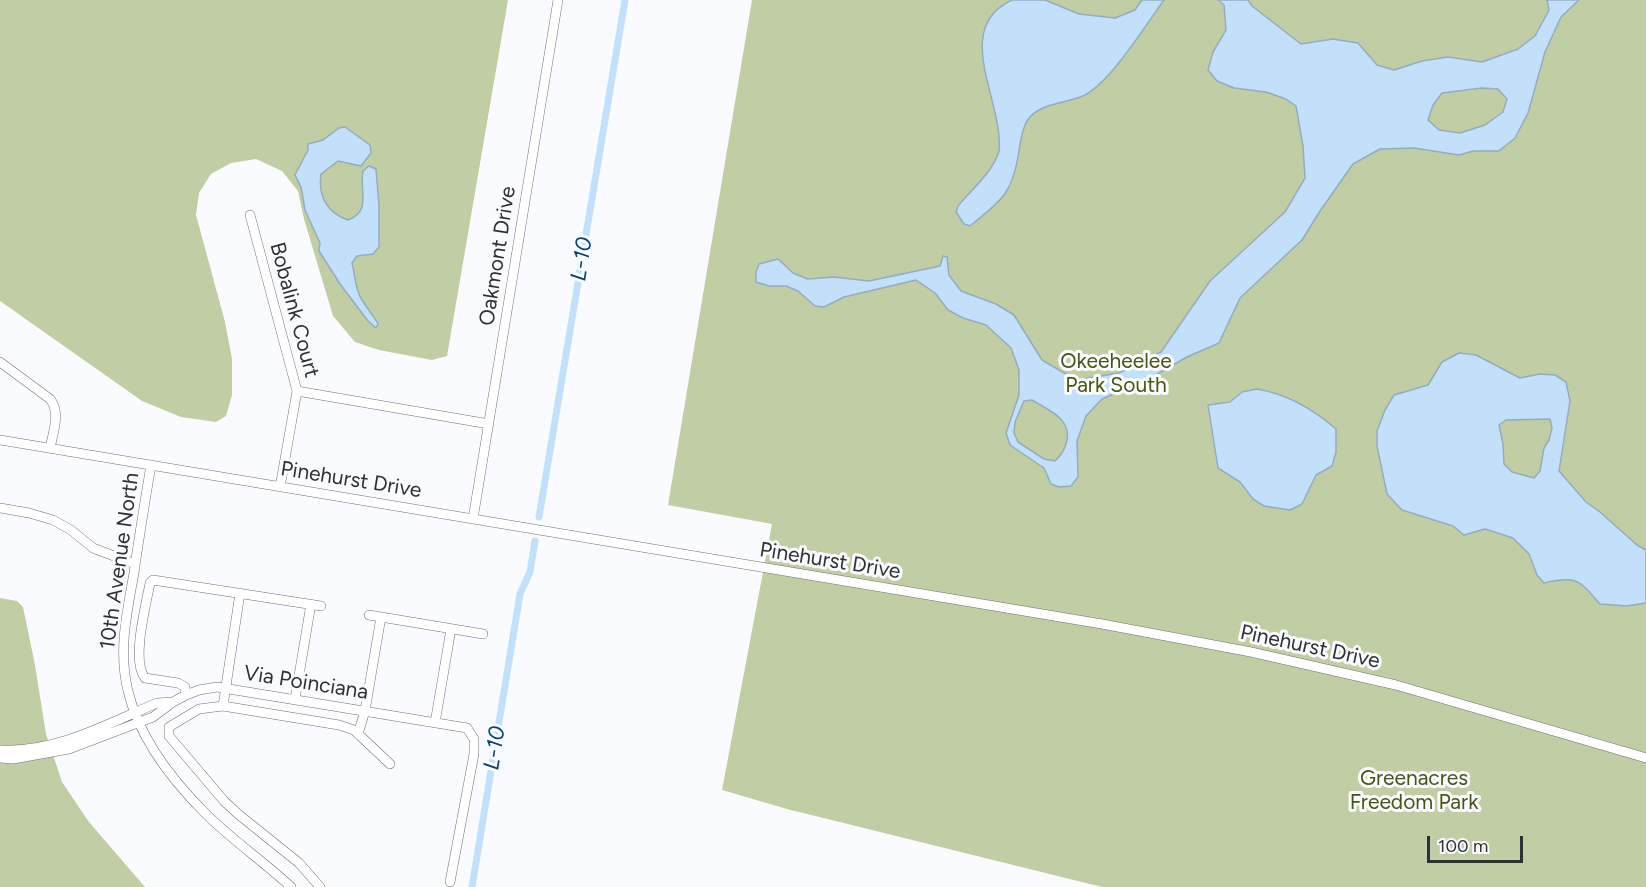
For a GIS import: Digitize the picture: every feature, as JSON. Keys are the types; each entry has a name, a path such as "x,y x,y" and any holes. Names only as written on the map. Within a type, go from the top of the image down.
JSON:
{"street":[{"name":"Oakmont Drive","path":"473,519 558,0"},
{"name":"Bobalink Court","path":"250,215 297,391 280,487"},
{"path":"0,362 54,404 56,412 50,448"},
{"path":"297,391 489,424"},
{"name":"Pinehurst Drive","path":"0,440 1102,624 1251,652 1396,685 1646,758"},
{"name":"10th Avenue North","path":"152,465 123,642 125,678 138,722 160,759 187,794 240,846 291,887"},
{"path":"0,508 53,520 93,548 135,564"},
{"path":"186,695 184,687 178,682 145,678 141,673 140,649 150,583 158,579 316,605 295,699"},
{"path":"223,706 240,593"},
{"path":"369,615 483,634"},
{"path":"358,734 365,711 381,617"},
{"path":"435,723 451,629"},
{"name":"Via Poinciana","path":"0,750 69,749 153,717 186,695 208,688 225,688 467,728 474,739 474,754 447,885"},
{"name":"Via Poinciana","path":"0,758 13,759 41,751 157,703 173,702"},
{"path":"320,887 299,863 225,801 169,735 169,727 199,709 223,706 339,725 354,730 390,764"}],"green space":[{"path":"0,0 508,0 447,356 432,360 379,350 355,342 333,316 298,191 282,171 256,159 231,163 211,174 199,193 196,215 225,322 232,359 232,395 226,416 216,422 181,417 142,401 0,301"},
{"name":"Okeeheelee Park South","path":"752,0 1646,0 1646,887 1102,887 787,809 722,790 772,524 668,505"},
{"path":"0,598 17,601 23,607 46,734 62,782 89,822 145,887 0,887"}],"water":[{"path":"1012,0 1045,0 1079,14 1115,18 1135,10 1142,0 1164,0 1128,52 1095,88 1078,98 1046,107 1032,115 1023,129 1015,170 1008,189 997,203 970,226 964,224 956,212 958,206 987,173 999,151 997,120 983,62 982,43 986,26 995,12"},
{"path":"1218,0 1248,0 1252,6 1301,44 1333,39 1358,43 1377,65 1394,70 1422,61 1448,57 1482,62 1518,49 1535,36 1549,10 1547,0 1579,0 1561,17 1545,52 1528,113 1515,138 1499,151 1473,151 1459,155 1414,148 1380,149 1353,164 1302,240 1240,298 1219,343 1102,399 1086,416 1077,441 1078,477 1071,486 1059,487 1051,484 1044,468 1010,445 1006,433 1019,395 1019,370 1011,348 986,325 963,318 948,310 935,293 916,280 844,297 824,307 815,306 798,291 786,286 769,286 756,282 759,264 778,259 793,273 808,279 834,277 869,281 940,266 943,256 947,257 949,275 961,291 996,304 1014,315 1042,360 1076,380 1119,373 1161,352 1210,281 1285,212 1305,178 1303,146 1296,106 1286,99 1266,92 1234,88 1217,81 1208,70 1213,52 1226,30 1224,5","holes":["1482,88 1498,89 1507,99 1503,112 1485,125 1460,133 1439,130 1428,120 1433,105 1442,93","1032,400 1051,411 1062,420 1065,426 1067,440 1064,449 1055,461 1044,459 1018,442 1014,433 1015,422 1024,401"]},
{"path":"345,127 370,145 371,153 361,166 338,161 321,174 321,189 329,208 348,220 360,212 362,206 363,171 369,166 376,169 379,247 373,254 357,256 352,263 358,292 378,324 376,328 340,284 319,251 320,243 305,210 301,187 295,175 308,150 308,144 323,140 339,128"},
{"path":"1459,353 1476,355 1520,378 1540,374 1555,375 1566,382 1570,401 1559,471 1586,502 1646,550 1646,603 1627,606 1600,604 1587,589 1571,580 1544,583 1537,575 1529,554 1513,538 1485,529 1464,535 1453,526 1402,510 1387,494 1377,446 1377,431 1385,410 1394,395 1428,385 1442,362","holes":["1550,419 1552,428 1544,448 1540,471 1534,478 1512,472 1504,464 1499,425 1506,420"]},
{"path":"1257,389 1299,403 1336,429 1336,452 1332,466 1316,475 1302,504 1290,510 1264,506 1253,499 1240,482 1218,468 1208,405 1230,402 1242,392"}],"waterway":[{"name":"L-10","path":"539,517 625,0"},
{"name":"L-10","path":"472,887 520,594 530,572 535,541"}],"park label":[{"name":"Greenacres Freedom Park","path":"1414,791"}]}
